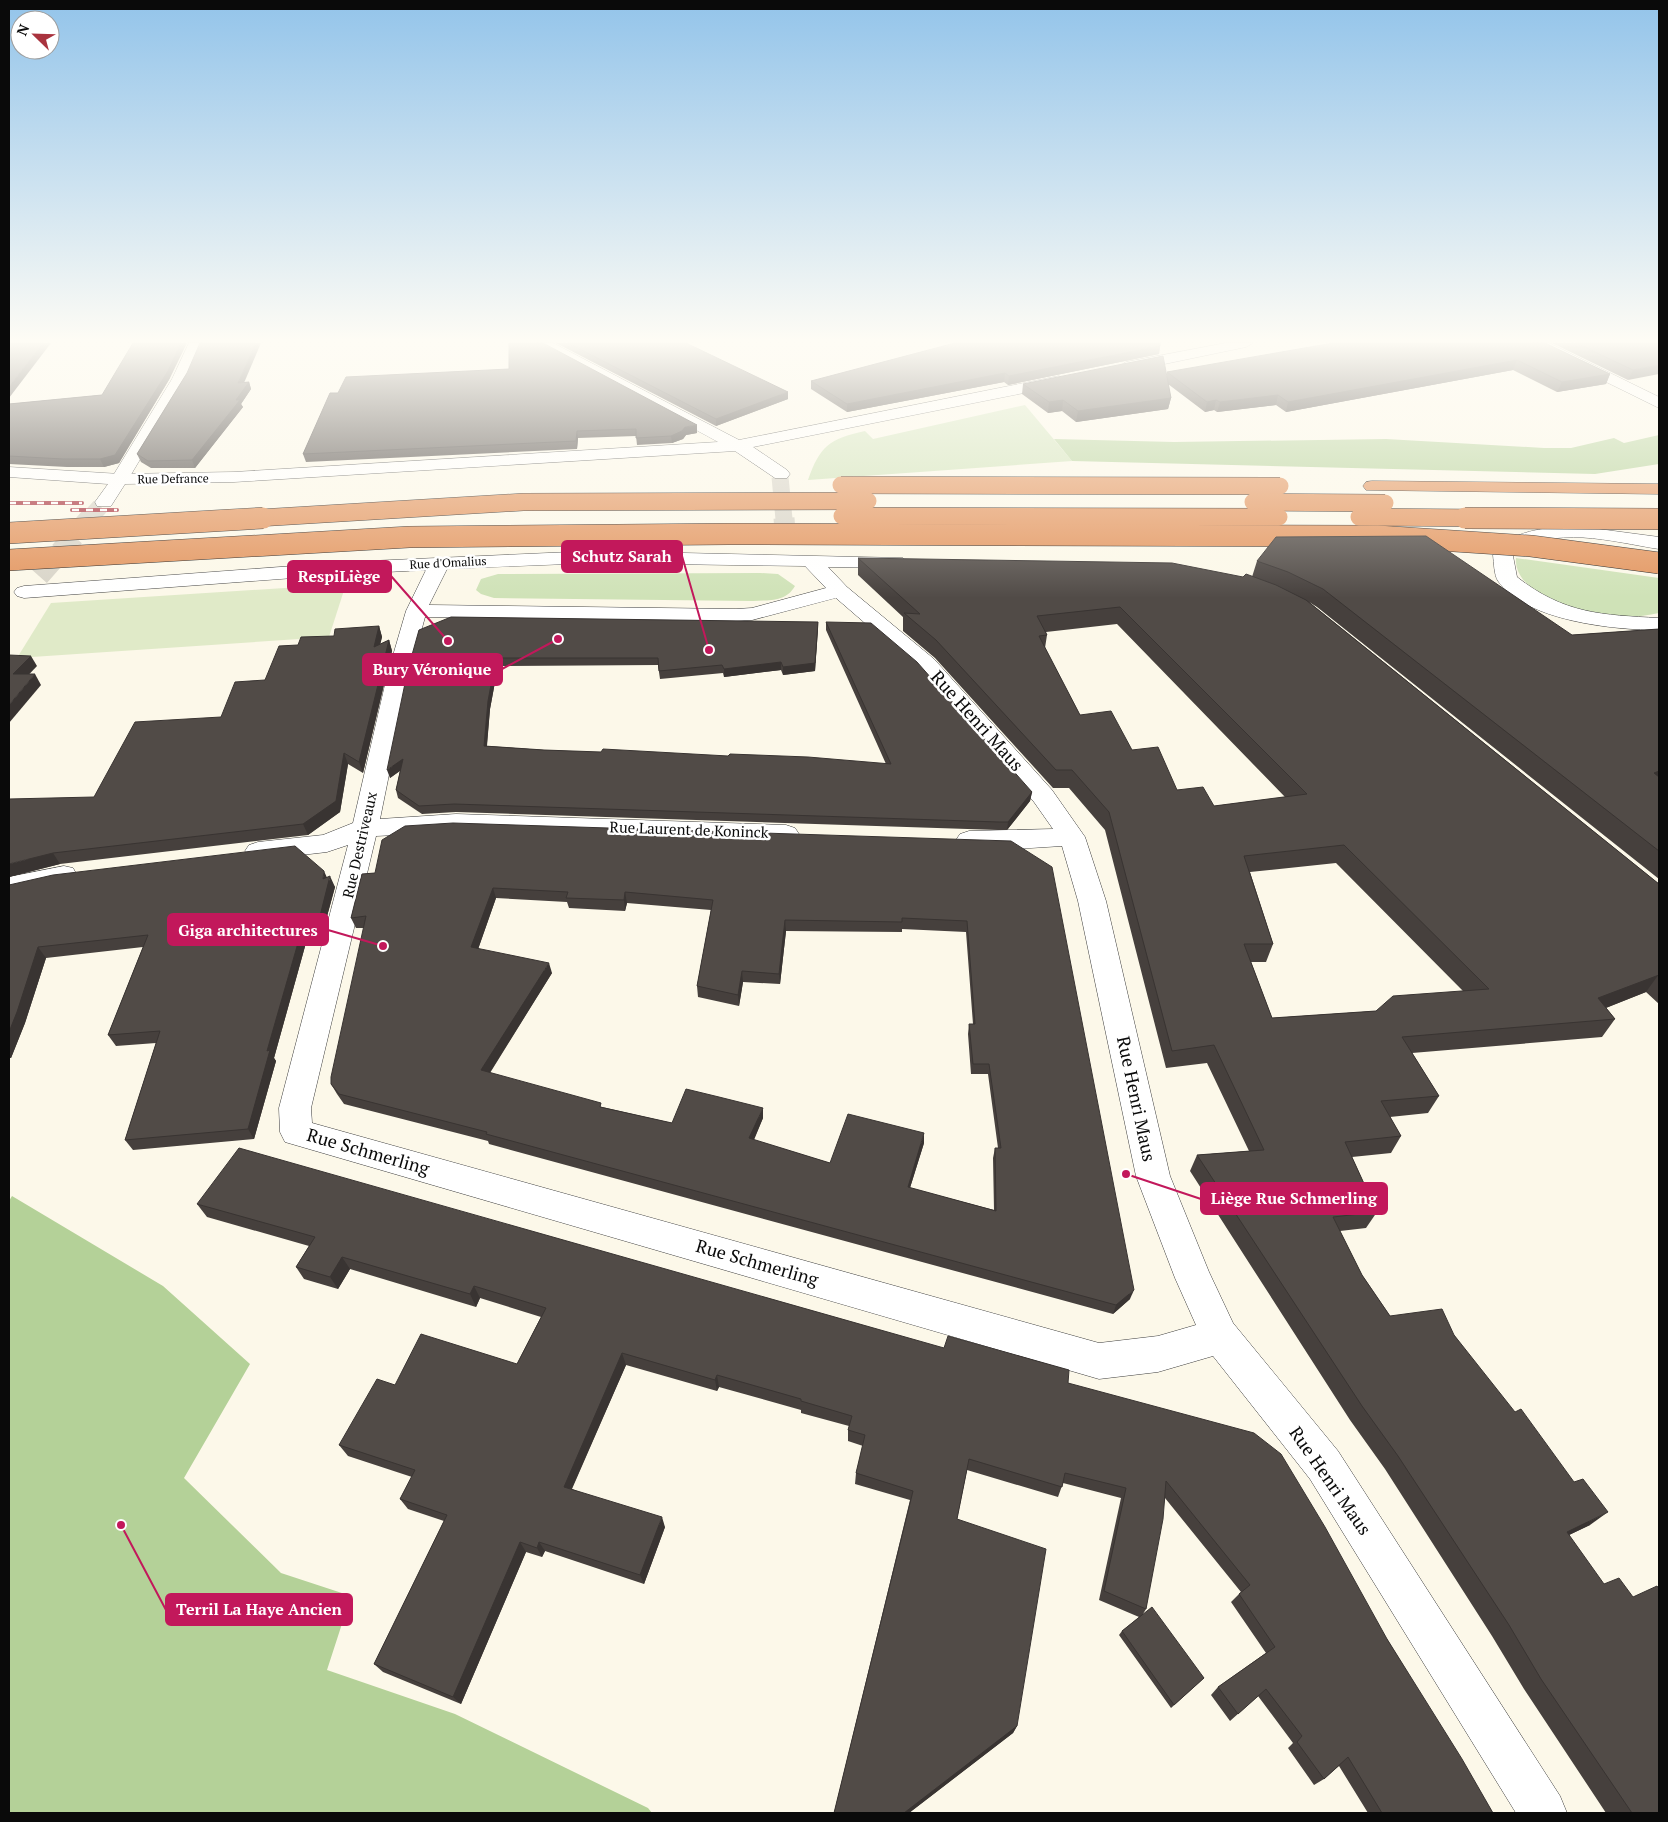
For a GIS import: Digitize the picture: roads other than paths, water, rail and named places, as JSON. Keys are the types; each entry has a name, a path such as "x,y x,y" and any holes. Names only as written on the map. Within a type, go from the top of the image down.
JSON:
{"highway":[{"path":"1487,487 1659,478"},
{"path":"9,520 473,487 1010,484 1659,489"},
{"path":"9,533 523,502 1659,504"},
{"path":"9,550 422,523 610,516 1659,518"},
{"path":"9,560 409,537 463,538 663,534 1377,536 1531,546 1659,562"},
{"path":"9,571 394,546 463,538"}],"street":[{"path":"103,506 151,428"},
{"path":"701,428 755,455 785,460"},
{"name":"Rue Defrance","path":"9,472 120,479 234,477 646,453 734,446 785,460 896,428"},
{"path":"1659,543 1591,534 1550,533 1523,539 1503,555 1507,579 1528,596 1568,613 1606,622 1659,624"},
{"name":"Rue d'Omalius","path":"24,592 440,563 594,557 795,556 918,562"},
{"name":"Rue Henri Maus","path":"795,556 840,591 926,664 1043,796 1072,837 1092,901 1153,1176 1193,1278 1220,1336 1324,1465 1543,1813"},
{"name":"Rue Destriveaux","path":"296,1132 295,1108 365,828 398,676 416,611 440,563"},
{"path":"9,609 39,576"},
{"path":"416,611 736,615 752,614 840,591"},
{"name":"Rue Laurent de Koninck","path":"237,854 327,843 365,828 456,823 811,835"},
{"path":"949,839 998,841 1072,837"},
{"path":"9,887 23,882 88,872"},
{"name":"Rue Schmerling","path":"296,1132 1099,1361 1158,1354 1220,1336"}],"tunnel":[{"path":"780,477 784,519"},
{"path":"89,519 104,502"},
{"path":"39,576 90,518"},
{"path":"784,518 786,545"}],"railway":[{"path":"9,503 82,503"},
{"path":"72,510 117,510"}],"place":[{"name":"Bury Véronique","path":"558,639"},
{"name":"RespiLiège","path":"448,641"},
{"name":"Schutz Sarah","path":"709,650"},
{"name":"Giga architectures","path":"383,946"},
{"name":"Liège Rue Schmerling","path":"1126,1174"},
{"name":"Terril La Haye Ancien","path":"121,1525"}]}
